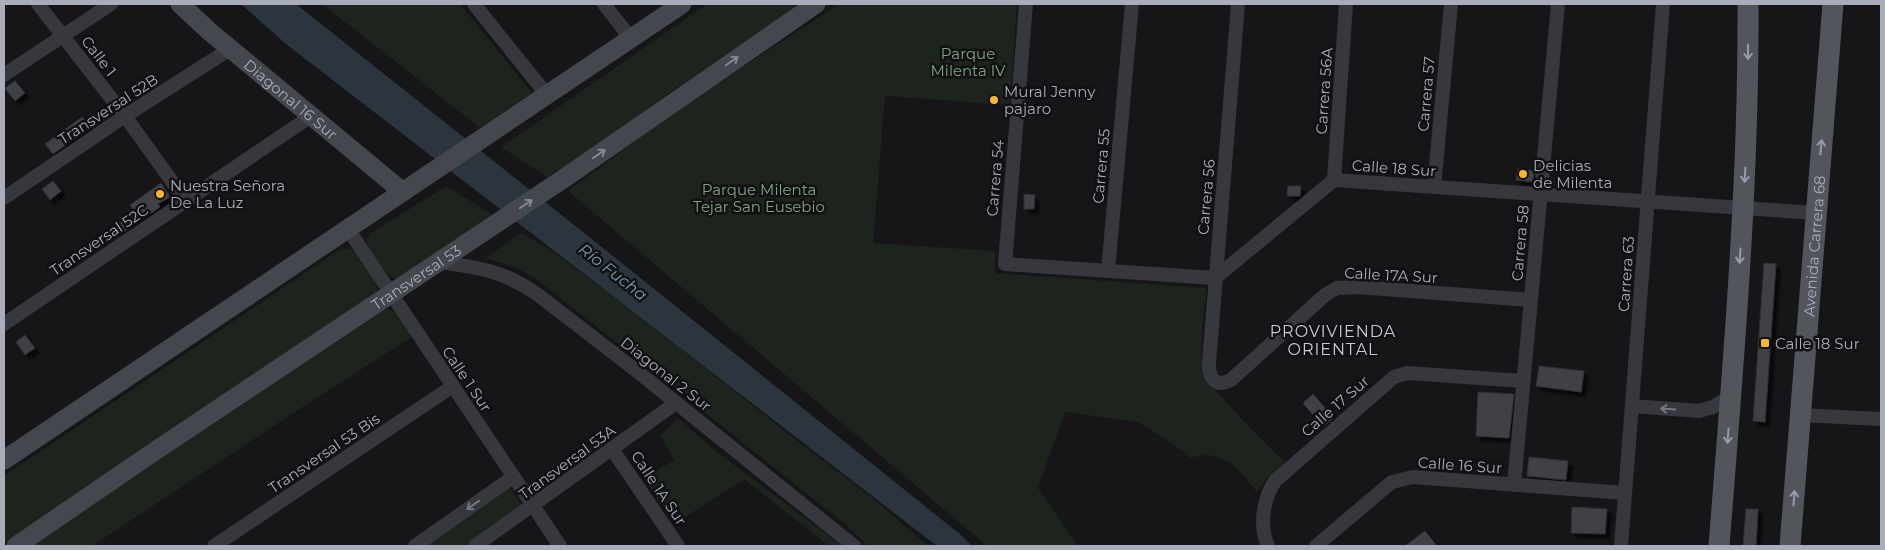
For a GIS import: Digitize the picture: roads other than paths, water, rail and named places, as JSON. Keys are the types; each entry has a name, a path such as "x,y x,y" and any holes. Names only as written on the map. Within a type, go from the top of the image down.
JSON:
{"main road":[{"path":"1719,546 1743,208 1748,90 1748,4"},
{"name":"Avenida Carrera 68","path":"1790,546 1832,4"}],"street":[{"name":"Calle 1","path":"38,4 125,116 186,201"},
{"path":"4,75 112,4"},
{"name":"Diagonal 16 Sur","path":"180,4 402,192"},
{"path":"474,4 547,94"},
{"path":"604,4 631,38"},
{"path":"4,460 682,4"},
{"name":"Transversal 53","path":"16,546 155,451 559,182 816,4"},
{"name":"Carrera 54","path":"1026,4 1005,264 1108,271"},
{"name":"Carrera 55","path":"1108,271 1132,4"},
{"name":"Carrera 56","path":"1225,383 1218,383 1209,372 1238,4"},
{"name":"Carrera 56A","path":"1334,180 1346,4"},
{"name":"Carrera 57","path":"1434,187 1451,4"},
{"name":"Carrera 58","path":"1514,485 1558,4"},
{"name":"Carrera 63","path":"1621,546 1663,4"},
{"name":"Transversal 52B","path":"4,198 230,48"},
{"name":"Transversal 52C","path":"4,324 311,116"},
{"name":"Calle 18 Sur","path":"1215,278 1334,180 1816,213"},
{"name":"Calle 1 Sur","path":"348,229 560,546"},
{"name":"Diagonal 2 Sur","path":"440,262 489,269 520,283 676,403 854,546"},
{"path":"1108,271 1215,278"},
{"name":"Calle 17A Sur","path":"1225,383 1231,380 1325,296 1337,288 1357,287 1531,300"},
{"name":"Calle 17 Sur","path":"1268,546 1264,509 1270,488 1280,475 1394,377 1407,373 1523,381"},
{"name":"Transversal 53 Bis","path":"214,546 453,386"},
{"path":"1632,406 1699,411 1713,407 1730,396"},
{"name":"Transversal 53A","path":"475,546 676,403"},
{"path":"1800,415 1881,419"},
{"name":"Calle 1A Sur","path":"612,449 678,546"},
{"name":"Transversal 53A","path":"415,546 513,477"},
{"name":"Calle 16 Sur","path":"1316,546 1387,486 1401,479 1413,477 1625,493"}],"water":[{"name":"Río Fucha","path":"241,4 296,4 961,535 972,546 937,546 286,44"}],"place":[{"name":"Mural Jenny pajaro","path":"994,100"},
{"name":"Delicias de Milenta","path":"1523,174"},
{"name":"Nuestra Señora De La Luz","path":"160,194"},
{"name":"Calle 18 Sur","path":"1765,343"}],"district":[{"name":"PROVIVIENDA ORIENTAL","path":"1333,340"}],"park label":[{"name":"Parque Milenta IV","path":"968,62"},
{"name":"Parque Milenta Tejar San Eusebio","path":"759,198"}]}
